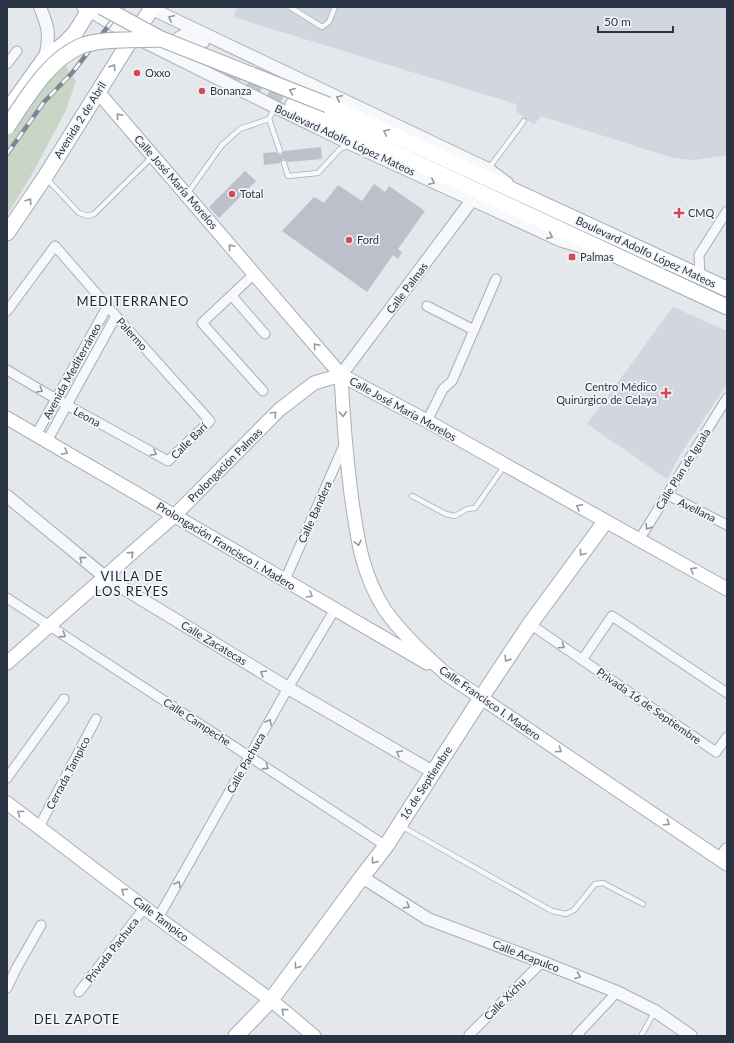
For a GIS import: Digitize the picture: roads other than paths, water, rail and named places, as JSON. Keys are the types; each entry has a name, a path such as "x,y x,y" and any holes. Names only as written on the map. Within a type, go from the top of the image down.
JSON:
{"main road":[{"path":"7,111 45,58 63,45 75,33 91,8"},
{"name":"Boulevard Adolfo López Mateos","path":"91,8 161,39 328,105 727,289"},
{"name":"Avenida 2 de Abril","path":"7,233 45,176 151,8"},
{"path":"7,127 46,73 62,57 81,46 113,41 161,39"},
{"name":"Calle José María Morelos","path":"98,92 341,375 427,421 727,589"},
{"name":"Boulevard Adolfo López Mateos","path":"293,105 727,307"},
{"name":"Calle Francisco I. Madero","path":"341,375 345,443 357,541 368,576 386,610 413,642 446,674 725,854"},
{"name":"Prolongación Palmas","path":"7,663 175,515 279,410 314,383 341,375"},
{"name":"Prolongación Francisco I. Madero","path":"7,418 446,674"},
{"name":"16 de Septiembre","path":"236,1036 271,1000 386,846 530,624 606,522"},
{"name":"Calle Tampico","path":"7,803 158,918 271,1000 314,1036"}],"street":[{"path":"40,7 48,27 48,44 45,58"},
{"name":"Boulevard Adolfo López Mateos","path":"91,8 132,36 351,144 562,241 615,256"},
{"name":"Boulevard Adolfo López Mateos","path":"151,8 488,169 522,194"},
{"path":"207,74 195,60 179,52 175,48 174,46 179,37 193,37 260,68 274,67"},
{"path":"7,64 17,50"},
{"name":"Calle Palmas","path":"341,375 472,200"},
{"path":"700,277 699,255 727,210"},
{"name":"Palermo","path":"7,311 55,246 107,307 210,421"},
{"path":"254,274 202,323 263,391"},
{"path":"427,421 442,389 452,381 496,279"},
{"path":"232,296 265,334"},
{"path":"427,306 474,330"},
{"name":"Avenida Mediterráneo","path":"41,438 56,400 107,307"},
{"name":"Avenida Mediterráneo","path":"41,438 66,405 116,316"},
{"name":"Leona","path":"7,370 56,400 168,462"},
{"name":"Calle Plan de Iguala","path":"640,540 727,398"},
{"name":"Calle Barí","path":"168,462 210,421"},
{"name":"Calle Bandera","path":"284,580 345,443"},
{"name":"Calle Zacatecas","path":"7,496 105,578 288,688 433,772"},
{"name":"Avellana","path":"668,496 727,525"},
{"name":"Calle Campeche","path":"7,598 386,846"},
{"name":"Calle Pachuca","path":"158,918 288,688 335,609"},
{"path":"582,660 612,616 727,693"},
{"name":"Privada 16 de Septiembre","path":"530,624 716,752 727,736"},
{"path":"7,778 64,699"},
{"name":"Cerrada Tampico","path":"39,827 96,719"},
{"name":"Calle Acapulco","path":"362,877 428,920 542,962 617,992 655,1011 691,1036"},
{"name":"Privada Pachuca","path":"79,992 145,907"},
{"path":"7,988 41,925"},
{"name":"Calle Xichu","path":"470,1036 469,1035 542,962"},
{"path":"576,1036 617,992"}],"lane":[{"path":"290,7 322,27 329,22 335,7"},
{"path":"187,195 222,146 240,130 269,119 275,107"},
{"path":"269,119 280,152"},
{"path":"488,169 524,122"},
{"path":"284,163 288,176 318,173 340,149 351,144"},
{"path":"45,176 79,213 88,216 94,214 153,156"},
{"path":"412,496 446,514 455,516 467,509 476,508 505,465"},
{"path":"400,825 552,911 566,914 574,910 595,884 603,883 643,904"},
{"path":"641,1036 655,1011"}],"tunnel":[{"path":"228,71 293,105"}],"railway":[{"path":"7,154 44,102 72,73 123,7"}],"place":[{"name":"Oxxo","path":"137,73"},
{"name":"Bonanza","path":"202,91"},
{"name":"Total","path":"232,194"},
{"name":"CMQ","path":"679,213"},
{"name":"Ford","path":"349,240"},
{"name":"Palmas","path":"572,257"},
{"name":"Centro Médico Quirúrgico de Celaya","path":"666,393"}],"district":[{"name":"MEDITERRANEO","path":"133,301"},
{"name":"VILLA DE LOS REYES","path":"132,584"},
{"name":"DEL ZAPOTE","path":"77,1019"}]}
